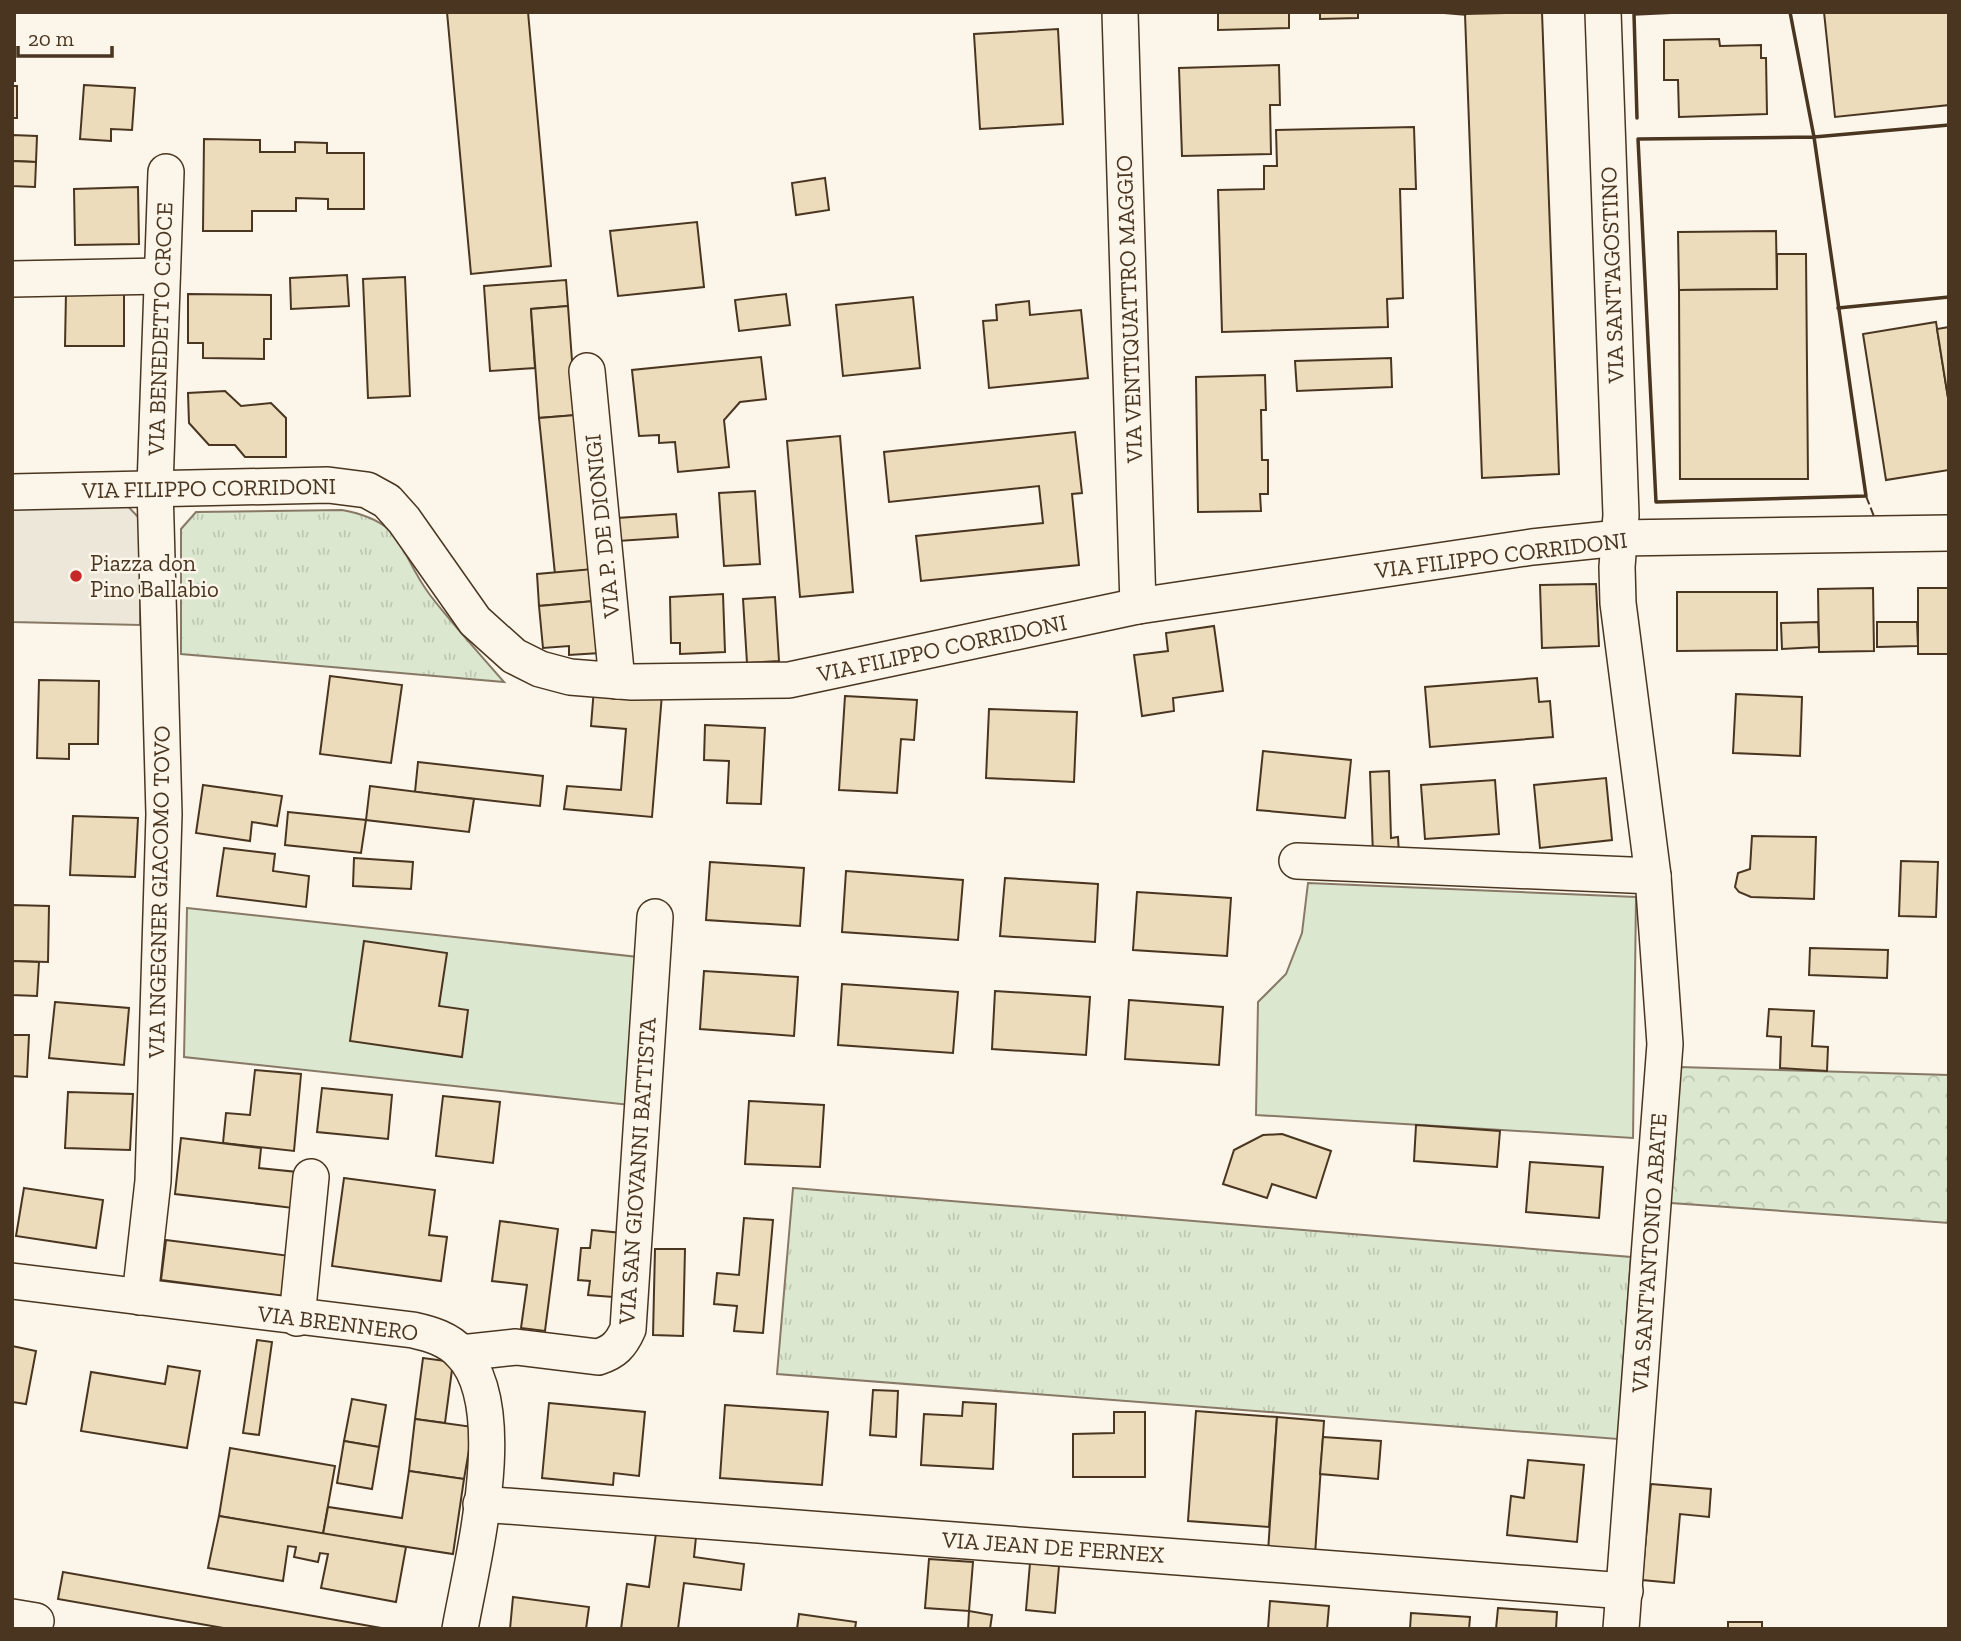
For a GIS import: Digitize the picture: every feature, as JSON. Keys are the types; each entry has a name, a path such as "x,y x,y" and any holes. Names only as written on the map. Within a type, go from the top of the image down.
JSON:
{"street":[{"name":"VIA VENTIQUATTRO MAGGIO","path":"1120,12 1138,606"},
{"name":"VIA SANT'AGOSTINO","path":"1603,12 1621,515 1619,538"},
{"name":"VIA BENEDETTO CROCE","path":"155,487 166,172"},
{"path":"12,279 162,276"},
{"name":"VIA P. DE DIONIGI","path":"587,371 617,681"},
{"name":"VIA FILIPPO CORRIDONI","path":"12,492 155,487 328,485 356,488 378,495 404,520 463,606 500,646 540,669 570,677 617,681 743,683 789,680 1138,606 1532,547 1619,538 1949,533"},
{"name":"VIA INGEGNER GIACOMO TOVO","path":"140,1297 155,1154 164,814 155,487"},
{"name":"VIA SANT'ANTONIO ABATE","path":"1619,538 1618,603 1653,876 1665,1044 1621,1629"},
{"path":"1297,861 1653,876"},
{"name":"VIA SAN GIOVANNI BATTISTA","path":"461,1353 516,1347 598,1357 611,1353 621,1344 628,1329 655,917"},
{"path":"297,1318 311,1177"},
{"name":"VIA BRENNERO","path":"12,1281 297,1318 413,1330 446,1341 461,1353 482,1388 485,1407 486,1469 460,1629"},
{"name":"VIA JEAN DE FERNEX","path":"481,1504 1625,1591"}],"green space":[{"path":"342,510 379,522 390,531 430,595 504,682 181,654 181,529 196,512"},
{"path":"1308,883 1636,897 1633,1138 1256,1115 1258,1002 1286,974 1302,933"},
{"path":"187,908 638,957 630,1105 184,1057"},
{"path":"1679,1067 1949,1075 1949,1223 1657,1202"},
{"path":"793,1188 1631,1257 1618,1439 777,1374"}],"shaded area":[{"name":"Piazza don Pino Ballabio","path":"122,500 139,518 141,529 140,625 12,622 12,502"}],"building":[{"path":"12,12 15,12 15,81 12,81"},
{"path":"447,12 528,12 551,266 471,274"},
{"path":"1218,12 1289,12 1289,28 1218,30"},
{"path":"1320,12 1358,12 1358,18 1320,19"},
{"path":"1542,12 1559,474 1482,478 1465,14"},
{"path":"1824,12 1949,12 1949,105 1835,117"},
{"path":"1058,29 1063,124 980,129 974,34"},
{"path":"1719,39 1720,46 1761,45 1761,58 1766,58 1767,114 1679,117 1678,80 1664,80 1664,40"},
{"path":"1279,65 1280,105 1270,105 1271,154 1182,156 1179,68"},
{"path":"84,85 135,88 132,130 111,129 111,141 80,139"},
{"path":"12,86 17,86 17,118 12,118"},
{"path":"1414,127 1416,189 1400,189 1403,298 1387,299 1388,327 1222,332 1218,190 1264,189 1264,166 1277,166 1276,130"},
{"path":"12,135 37,136 36,162 12,161"},
{"path":"204,139 260,140 260,152 295,152 295,142 327,143 327,153 364,153 364,209 328,209 328,199 296,198 296,211 252,211 252,231 203,231"},
{"path":"12,161 36,162 35,187 12,186"},
{"path":"825,178 829,210 796,215 792,183"},
{"path":"138,187 139,244 75,245 74,189"},
{"path":"697,222 704,287 618,296 610,231"},
{"path":"1776,231 1777,289 1679,290 1678,232"},
{"path":"1777,254 1806,254 1808,479 1680,479 1679,290 1777,289"},
{"path":"347,275 349,306 291,309 290,278"},
{"path":"405,277 410,396 368,398 363,279"},
{"path":"566,280 568,306 531,309 535,368 490,371 484,286"},
{"path":"66,292 124,292 124,346 65,346"},
{"path":"188,294 271,295 271,339 264,339 264,359 203,358 203,343 188,343"},
{"path":"786,294 790,325 739,331 735,300"},
{"path":"913,297 920,368 843,376 836,305"},
{"path":"1029,301 1030,315 1081,310 1088,378 989,388 983,321 997,320 996,305"},
{"path":"568,306 576,415 539,418 531,309"},
{"path":"1936,322 1949,404 1949,470 1886,480 1863,334"},
{"path":"1949,327 1949,404 1937,329"},
{"path":"761,357 766,399 740,402 724,420 729,467 678,472 675,442 659,443 659,435 639,436 632,370"},
{"path":"1391,358 1392,387 1297,391 1295,361"},
{"path":"1265,375 1266,410 1261,410 1262,460 1268,460 1268,494 1260,494 1261,511 1198,512 1196,377"},
{"path":"225,391 241,406 271,403 286,418 286,457 245,457 235,445 209,445 189,423 188,393"},
{"path":"576,415 593,569 555,574 539,418"},
{"path":"1075,432 1082,493 1072,494 1079,565 921,581 916,536 1043,523 1039,486 889,502 884,452"},
{"path":"840,436 853,592 800,597 787,441"},
{"path":"755,491 760,564 724,566 719,493"},
{"path":"676,514 678,537 618,541 617,518"},
{"path":"593,569 594,601 539,606 537,574"},
{"path":"1596,584 1599,646 1542,648 1540,585"},
{"path":"1873,588 1874,651 1819,652 1818,589"},
{"path":"1918,588 1949,588 1949,654 1918,654"},
{"path":"1677,592 1777,592 1777,650 1677,651"},
{"path":"723,594 725,652 680,654 680,643 671,643 670,597"},
{"path":"775,597 779,661 747,663 743,599"},
{"path":"594,601 600,653 569,655 569,646 543,648 539,606"},
{"path":"1818,622 1819,647 1782,649 1781,623"},
{"path":"1877,622 1917,622 1918,646 1877,647"},
{"path":"1214,626 1223,691 1173,698 1174,711 1142,716 1134,655 1168,651 1166,633"},
{"path":"330,676 402,685 391,763 320,754"},
{"path":"1537,678 1539,702 1550,701 1553,737 1430,747 1425,687"},
{"path":"39,680 99,681 98,744 69,744 69,759 37,758"},
{"path":"594,688 662,694 652,817 564,809 567,786 621,790 626,729 591,726"},
{"path":"1736,694 1802,697 1800,756 1733,753"},
{"path":"845,696 917,700 914,740 901,739 897,793 839,790"},
{"path":"989,709 1077,712 1074,782 986,778"},
{"path":"705,725 765,728 761,804 727,803 729,761 704,760"},
{"path":"1263,751 1351,760 1345,818 1257,810"},
{"path":"418,762 543,776 540,806 415,792"},
{"path":"1389,771 1391,838 1398,837 1399,854 1373,855 1370,772"},
{"path":"1606,778 1612,840 1540,848 1534,785"},
{"path":"1495,780 1499,834 1425,839 1421,785"},
{"path":"203,785 282,796 277,826 252,822 250,841 196,833"},
{"path":"370,786 474,799 469,832 366,820"},
{"path":"288,812 366,820 361,853 285,845"},
{"path":"73,816 138,818 135,877 70,875"},
{"path":"1752,836 1816,837 1814,899 1751,897 1739,892 1735,887 1738,873 1750,869"},
{"path":"224,848 275,854 273,871 309,876 306,907 217,896"},
{"path":"354,858 413,862 411,889 353,886"},
{"path":"1901,861 1938,862 1936,917 1899,916"},
{"path":"710,862 804,868 800,926 706,920"},
{"path":"846,871 963,880 958,940 842,932"},
{"path":"1005,878 1098,884 1095,942 1000,936"},
{"path":"1137,892 1231,898 1227,956 1133,950"},
{"path":"12,905 49,906 48,962 12,961"},
{"path":"364,941 447,953 439,1006 468,1010 462,1057 350,1041"},
{"path":"1810,948 1888,950 1887,978 1809,975"},
{"path":"12,961 39,962 37,996 12,995"},
{"path":"704,971 798,977 794,1036 700,1029"},
{"path":"842,984 958,992 953,1053 838,1045"},
{"path":"995,991 1090,997 1086,1055 992,1049"},
{"path":"1129,1000 1223,1007 1219,1065 1125,1059"},
{"path":"55,1002 129,1008 124,1065 49,1058"},
{"path":"1769,1009 1814,1011 1812,1046 1828,1047 1827,1071 1780,1068 1781,1037 1767,1036"},
{"path":"12,1035 29,1035 27,1077 12,1076"},
{"path":"255,1070 301,1074 294,1151 223,1143 226,1113 250,1115"},
{"path":"322,1088 392,1095 388,1139 317,1132"},
{"path":"68,1092 133,1094 130,1150 65,1148"},
{"path":"443,1096 500,1102 493,1163 436,1156"},
{"path":"749,1101 824,1105 820,1167 745,1164"},
{"path":"1416,1125 1500,1131 1497,1167 1414,1161"},
{"path":"1282,1134 1331,1151 1316,1198 1272,1184 1267,1198 1223,1184 1234,1150 1263,1135"},
{"path":"181,1138 261,1148 259,1168 297,1172 293,1208 175,1194"},
{"path":"1530,1162 1603,1167 1599,1218 1526,1212"},
{"path":"344,1178 435,1190 429,1235 447,1237 441,1281 332,1266"},
{"path":"24,1188 103,1200 96,1248 16,1236"},
{"path":"744,1218 773,1220 763,1333 734,1331 737,1306 714,1304 717,1273 739,1275"},
{"path":"500,1221 558,1229 545,1331 521,1328 527,1285 492,1281"},
{"path":"592,1230 632,1234 626,1298 588,1295 590,1281 578,1280 581,1248 590,1248"},
{"path":"166,1240 290,1256 285,1296 161,1280"},
{"path":"655,1249 685,1249 683,1336 653,1335"},
{"path":"257,1340 272,1342 259,1435 243,1433"},
{"path":"12,1346 36,1351 26,1404 12,1402"},
{"path":"423,1358 453,1362 445,1423 415,1419"},
{"path":"168,1366 200,1371 187,1448 81,1431 91,1372 165,1384"},
{"path":"873,1390 898,1391 896,1437 870,1435"},
{"path":"352,1399 386,1405 379,1447 344,1441"},
{"path":"963,1402 996,1404 993,1469 921,1465 924,1414 962,1416"},
{"path":"549,1403 645,1412 639,1476 614,1473 613,1485 542,1478"},
{"path":"725,1405 828,1412 822,1485 720,1478"},
{"path":"1196,1411 1277,1417 1269,1527 1188,1521"},
{"path":"1114,1412 1145,1412 1145,1477 1073,1477 1073,1434 1114,1433"},
{"path":"1277,1417 1324,1421 1315,1555 1268,1552"},
{"path":"415,1419 473,1427 464,1479 409,1471"},
{"path":"1323,1437 1381,1441 1378,1479 1320,1474"},
{"path":"344,1441 379,1447 372,1489 337,1483"},
{"path":"230,1448 335,1466 323,1534 219,1516"},
{"path":"1528,1460 1584,1465 1577,1542 1507,1535 1511,1496 1524,1498"},
{"path":"409,1471 464,1479 453,1554 323,1534 328,1507 402,1518"},
{"path":"1651,1484 1711,1489 1709,1517 1680,1514 1674,1583 1642,1580"},
{"path":"219,1516 406,1547 396,1602 321,1588 328,1554 320,1553 318,1562 294,1557 296,1547 288,1546 283,1581 208,1568"},
{"path":"656,1533 696,1537 694,1557 744,1564 741,1590 684,1583 678,1629 621,1629 627,1584 649,1587"},
{"path":"929,1559 973,1562 969,1611 925,1608"},
{"path":"1030,1563 1059,1566 1055,1613 1026,1610"},
{"path":"63,1572 387,1629 229,1629 58,1599"},
{"path":"513,1597 589,1607 586,1629 510,1629"},
{"path":"1270,1601 1329,1606 1327,1629 1268,1629"},
{"path":"1498,1608 1557,1612 1556,1629 1496,1629"},
{"path":"969,1611 992,1615 990,1629 968,1629"},
{"path":"1411,1613 1470,1617 1469,1629 1410,1629"},
{"path":"799,1614 856,1622 855,1629 797,1629"},
{"path":"1728,1622 1762,1622 1762,1629 1728,1629"}],"fence":[{"path":"1866,496 1875,519"}],"wall":[{"path":"1441,12 1465,14"},
{"path":"1637,118 1634,14 1677,12"},
{"path":"1790,12 1814,137 1638,139 1656,502 1866,496 1814,137 1949,125"},
{"path":"1838,308 1949,297"}],"place":[{"name":"Piazza don Pino Ballabio","path":"76,576"}]}
